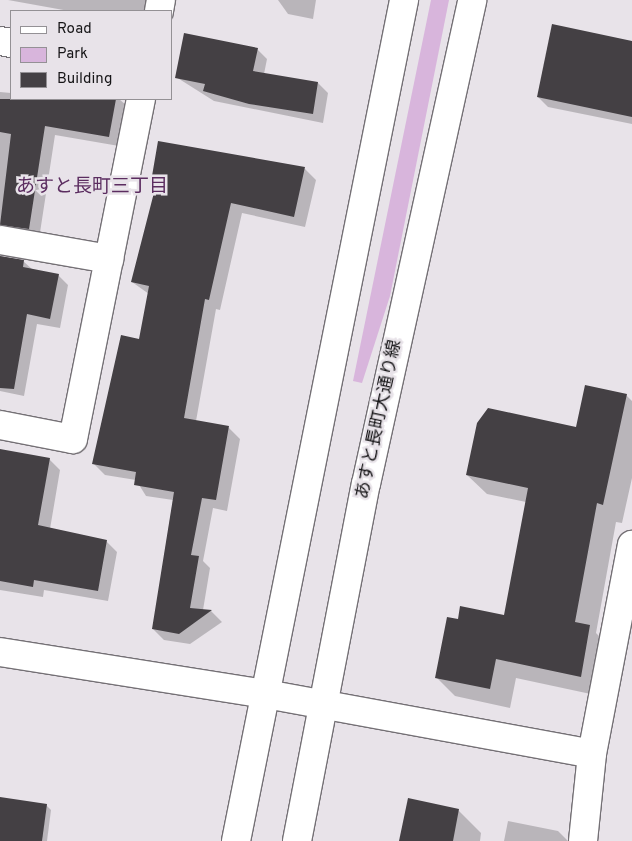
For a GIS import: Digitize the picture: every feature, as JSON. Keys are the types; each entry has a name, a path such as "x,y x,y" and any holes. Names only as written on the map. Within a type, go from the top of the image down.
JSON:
{"main road":[{"path":"236,841 404,0"},
{"name":"あすと長町大通り線","path":"297,841 322,706 472,0"},
{"path":"0,425 73,439 141,100"},
{"path":"0,240 109,259"},
{"path":"583,841 592,754 632,545"},
{"path":"0,652 266,694 322,706 592,754"}],"green space":[{"path":"431,0 449,0 390,296 362,383 353,381"}],"building":[{"path":"552,24 632,41 632,117 537,97"},
{"path":"184,33 258,48 253,71 318,82 313,114 249,104 203,91 205,84 175,78"},
{"path":"0,99 116,100 109,137 45,126 29,229 0,225 11,134 0,132"},
{"path":"158,141 305,167 294,217 231,203 209,300 205,299 184,418 229,426 216,500 202,498 191,555 199,556 190,608 212,610 179,634 152,629 174,492 134,485 136,472 92,464 121,335 139,339 149,286 131,282 158,177 152,176"},
{"path":"0,256 24,260 23,267 59,274 50,319 27,314 14,389 0,388"},
{"path":"585,385 627,394 603,505 597,503 575,622 590,625 581,677 496,659 490,689 435,678 447,617 458,619 460,606 504,615 528,488 466,475 477,423 488,408 576,427"},
{"path":"0,449 50,458 38,525 107,540 98,591 34,580 33,587 0,581"},
{"path":"0,797 47,804 42,841 0,841"},
{"path":"408,798 459,809 453,841 399,841"}],"district":[{"name":"あすと長町三丁目","path":"92,188"}]}
